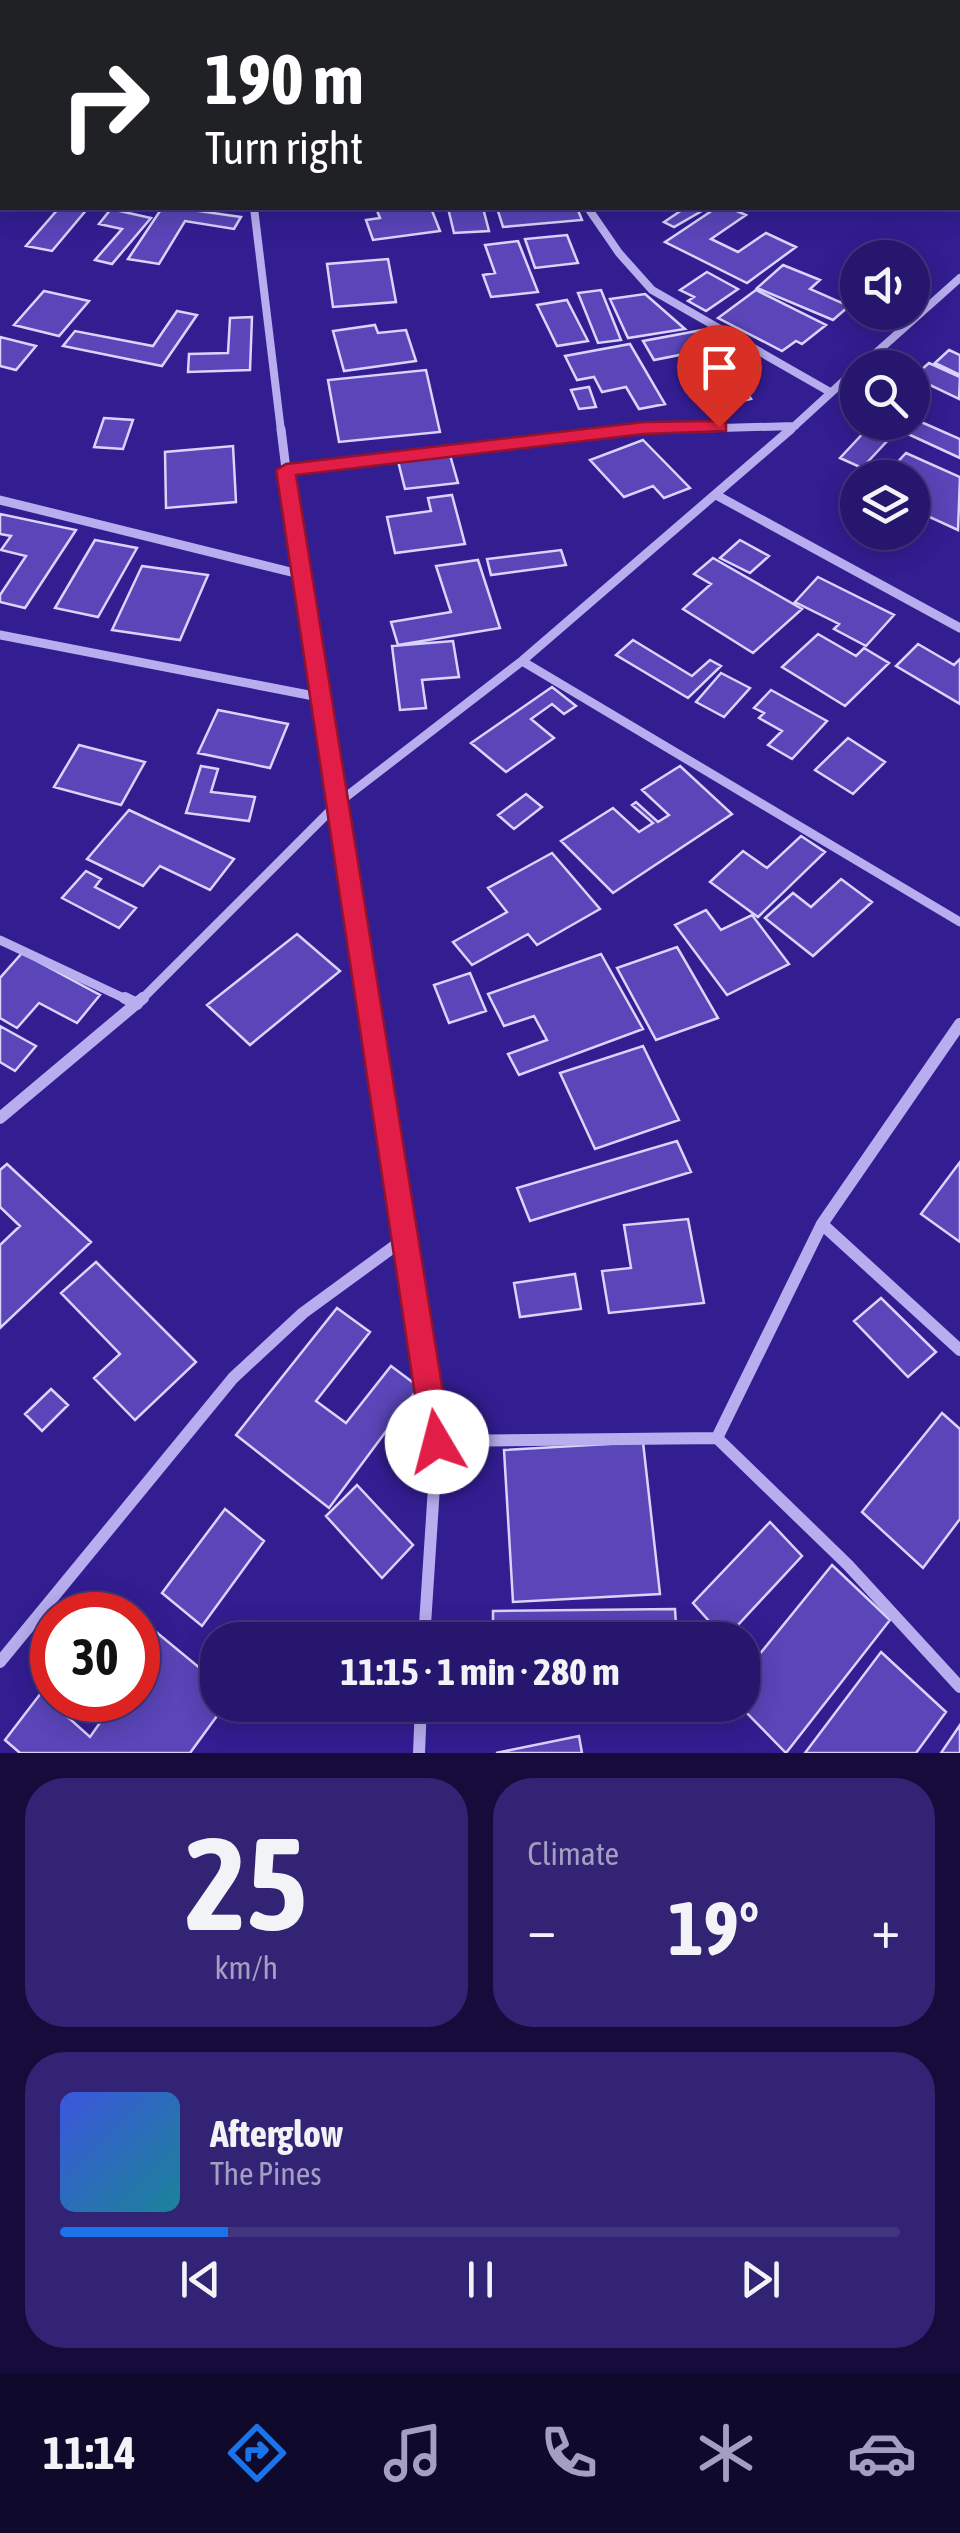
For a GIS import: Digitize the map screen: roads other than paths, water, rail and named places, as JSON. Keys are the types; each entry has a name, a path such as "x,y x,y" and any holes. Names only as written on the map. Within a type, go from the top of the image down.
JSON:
{"street":[{"path":"254,210 299,574 437,1442 425,1622"},
{"path":"589,210 618,253 652,290 830,392"},
{"path":"879,350 958,282"},
{"path":"0,1118 137,1004 338,803 522,660 718,496 840,383"},
{"path":"286,470 644,428 794,426"},
{"path":"718,496 960,628"},
{"path":"0,500 299,574"},
{"path":"0,635 319,697"},
{"path":"522,660 960,922"},
{"path":"0,940 137,1004"},
{"path":"717,1438 822,1224 960,1024"},
{"path":"822,1224 960,1350"},
{"path":"0,1662 233,1378 303,1313 406,1237"},
{"path":"437,1442 717,1438 848,1564 960,1686"},
{"path":"419,1753 420,1722"}]}
